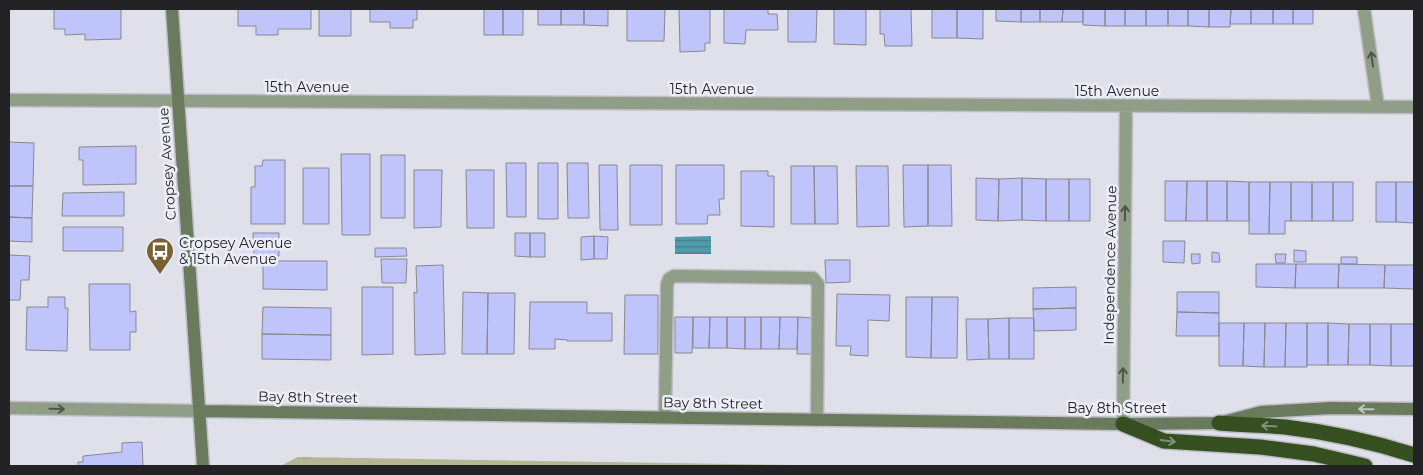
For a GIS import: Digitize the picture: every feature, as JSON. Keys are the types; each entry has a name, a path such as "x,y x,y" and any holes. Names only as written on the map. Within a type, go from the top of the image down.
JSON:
{"highway":[{"path":"1123,424 1164,441 1260,447 1314,454 1365,466"},
{"path":"1219,424 1285,427 1317,432 1393,448 1414,455"}],"main road":[{"name":"Cropsey Avenue","path":"172,9 203,466"},
{"name":"Bay 8th Street","path":"200,411 1219,424 1261,412 1331,408 1414,409"}],"street":[{"path":"1364,9 1378,107"},
{"name":"15th Avenue","path":"9,100 1414,107"},
{"name":"Independence Avenue","path":"1123,424 1126,106"},
{"path":"665,417 667,284 669,279 674,276 813,278 818,284 817,420"},
{"name":"Bay 8th Street","path":"9,408 200,411"}],"green space":[{"path":"297,457 856,466 281,466"}],"water":[{"path":"711,236 711,254 675,254 675,237"}],"building":[{"path":"54,9 121,9 121,39 85,40 85,34 65,35 65,29 54,29"},
{"path":"238,9 311,9 311,29 278,29 278,35 256,35 256,26 238,26"},
{"path":"319,9 351,9 351,36 319,36"},
{"path":"370,9 417,9 417,20 413,20 413,28 390,28 390,22 370,22"},
{"path":"484,9 503,9 503,35 484,35"},
{"path":"503,9 523,9 523,35 503,35"},
{"path":"538,9 561,9 561,25 538,25"},
{"path":"561,9 584,9 584,25 561,25"},
{"path":"584,9 608,9 608,26 584,25"},
{"path":"627,9 665,9 664,41 627,41"},
{"path":"679,9 710,9 710,43 705,43 705,51 680,52"},
{"path":"724,9 768,9 768,14 777,14 778,30 746,30 745,44 724,43"},
{"path":"788,9 817,9 816,42 788,42"},
{"path":"834,9 866,9 866,45 834,44"},
{"path":"880,9 911,9 912,46 885,46 884,34 880,34"},
{"path":"932,9 957,9 957,38 932,38"},
{"path":"957,9 983,9 983,39 957,38"},
{"path":"996,9 1021,9 1021,22 996,21"},
{"path":"1021,9 1040,9 1040,22 1021,22"},
{"path":"1040,9 1063,9 1062,22 1040,22"},
{"path":"1063,9 1083,9 1083,22 1062,22"},
{"path":"1083,9 1105,9 1105,26 1083,25"},
{"path":"1105,9 1125,9 1125,26 1105,26"},
{"path":"1125,9 1146,9 1146,26 1125,26"},
{"path":"1146,9 1168,9 1168,26 1146,26"},
{"path":"1168,9 1188,9 1188,26 1168,26"},
{"path":"1188,9 1209,9 1209,27 1188,26"},
{"path":"1209,9 1231,9 1230,27 1209,27"},
{"path":"1231,9 1251,9 1251,24 1230,24"},
{"path":"1251,9 1273,9 1273,24 1251,24"},
{"path":"1273,9 1293,9 1293,24 1273,24"},
{"path":"1293,9 1313,9 1313,24 1293,24"},
{"path":"9,142 34,143 33,186 9,186"},
{"path":"136,146 136,184 83,185 83,160 79,160 79,147"},
{"path":"341,154 370,154 370,235 342,235"},
{"path":"381,155 405,155 405,218 381,218"},
{"path":"263,160 285,160 285,224 251,224 251,187 255,187 255,166 262,166"},
{"path":"506,163 526,163 526,217 507,217"},
{"path":"538,163 558,163 558,219 538,219"},
{"path":"567,163 588,163 589,218 568,218"},
{"path":"599,165 617,165 618,230 600,230"},
{"path":"630,165 662,165 662,225 630,225"},
{"path":"676,165 724,165 724,199 719,199 720,215 708,215 707,224 676,224"},
{"path":"903,165 928,165 928,226 904,227"},
{"path":"928,165 951,165 952,226 928,226"},
{"path":"791,166 814,166 815,224 791,224"},
{"path":"814,166 837,166 838,224 815,224"},
{"path":"856,166 888,166 889,226 857,227"},
{"path":"303,168 329,168 329,224 303,224"},
{"path":"414,170 442,170 441,227 414,228"},
{"path":"466,170 494,170 494,228 467,228"},
{"path":"741,171 768,171 768,176 774,176 774,227 741,226"},
{"path":"976,178 999,179 998,221 976,220"},
{"path":"1022,178 1022,220 998,221 999,179"},
{"path":"1022,178 1046,179 1046,221 1022,220"},
{"path":"1046,179 1069,179 1069,221 1046,221"},
{"path":"1069,179 1090,179 1090,221 1069,221"},
{"path":"1165,181 1187,181 1186,221 1165,221"},
{"path":"1187,181 1207,181 1207,221 1186,221"},
{"path":"1207,181 1227,181 1227,221 1207,221"},
{"path":"1227,181 1249,182 1249,221 1227,221"},
{"path":"1249,182 1270,182 1269,234 1249,234"},
{"path":"1270,182 1291,182 1291,221 1285,221 1285,234 1269,234"},
{"path":"1291,182 1312,182 1312,221 1291,221"},
{"path":"1312,182 1333,182 1333,221 1312,221"},
{"path":"1333,182 1353,182 1353,221 1333,221"},
{"path":"1376,182 1396,182 1396,222 1376,222"},
{"path":"1396,182 1414,182 1414,223 1396,222"},
{"path":"9,186 33,186 32,218 9,217"},
{"path":"124,192 124,216 62,216 63,193"},
{"path":"9,217 32,218 32,242 9,241"},
{"path":"63,227 123,227 123,251 63,251"},
{"path":"253,233 279,233 279,256 254,256"},
{"path":"515,233 530,233 530,257 515,256"},
{"path":"530,233 545,233 545,257 530,257"},
{"path":"594,236 594,259 581,260 581,237"},
{"path":"594,236 608,237 607,259 594,259"},
{"path":"1163,241 1185,241 1184,263 1163,262"},
{"path":"375,248 406,248 407,256 375,257"},
{"path":"1294,250 1306,251 1306,262 1294,262"},
{"path":"1212,252 1219,253 1220,262 1212,262"},
{"path":"1191,254 1200,254 1200,263 1192,264"},
{"path":"1275,254 1286,254 1285,263 1276,263"},
{"path":"9,255 30,256 29,280 21,280 20,300 9,300"},
{"path":"1341,257 1357,257 1357,264 1341,264"},
{"path":"381,259 407,259 406,283 382,283"},
{"path":"825,260 850,260 850,282 826,283"},
{"path":"263,261 327,261 327,290 263,289"},
{"path":"1256,264 1296,264 1295,288 1256,287"},
{"path":"1296,264 1339,264 1338,288 1295,288"},
{"path":"1339,264 1385,265 1384,288 1338,288"},
{"path":"443,265 445,354 415,355 414,292 417,293 416,266"},
{"path":"1385,265 1414,265 1414,289 1384,288"},
{"path":"89,284 130,284 130,312 136,311 136,332 130,332 130,350 90,350"},
{"path":"362,287 393,287 393,354 362,355"},
{"path":"1076,287 1076,308 1033,309 1033,288"},
{"path":"463,292 488,293 487,354 462,354"},
{"path":"1177,292 1219,292 1219,313 1177,312"},
{"path":"488,293 515,293 514,354 487,354"},
{"path":"837,294 890,295 889,321 868,320 868,356 850,355 851,346 836,346"},
{"path":"625,295 658,295 658,354 624,354"},
{"path":"48,297 65,297 65,308 68,308 67,351 26,350 27,307 48,307"},
{"path":"906,297 932,297 931,358 906,357"},
{"path":"932,297 958,297 957,358 931,358"},
{"path":"530,302 587,302 587,313 612,313 612,341 567,341 555,339 555,349 529,349"},
{"path":"263,307 331,308 331,335 262,334"},
{"path":"1076,308 1076,330 1034,331 1033,309"},
{"path":"1177,312 1219,313 1219,336 1176,336"},
{"path":"675,317 693,317 692,353 675,353"},
{"path":"693,317 710,317 709,348 693,348"},
{"path":"710,317 727,317 727,348 709,348"},
{"path":"727,317 745,317 745,349 727,348"},
{"path":"745,317 761,317 761,349 745,349"},
{"path":"761,317 780,317 779,349 761,349"},
{"path":"780,317 798,317 797,349 779,349"},
{"path":"798,317 813,318 813,354 797,354"},
{"path":"1009,318 1009,359 989,359 988,319"},
{"path":"1009,318 1034,318 1034,359 1009,359"},
{"path":"966,319 988,319 989,359 967,360"},
{"path":"1219,323 1244,323 1243,366 1219,366"},
{"path":"1244,323 1265,323 1264,367 1243,366"},
{"path":"1265,323 1286,323 1285,367 1264,367"},
{"path":"1286,323 1307,323 1307,367 1285,367"},
{"path":"1307,323 1328,323 1328,365 1307,365"},
{"path":"1328,323 1349,324 1348,365 1328,365"},
{"path":"1349,324 1370,324 1370,365 1348,365"},
{"path":"1370,324 1391,324 1391,366 1370,365"},
{"path":"1391,324 1414,324 1414,366 1391,366"},
{"path":"262,334 331,335 331,360 262,359"},
{"path":"142,442 143,466 78,466 78,462 83,462 83,456 122,452 122,443"}],"place":[{"name":"Cropsey Avenue & 15th Avenue","path":"160,275"}]}
